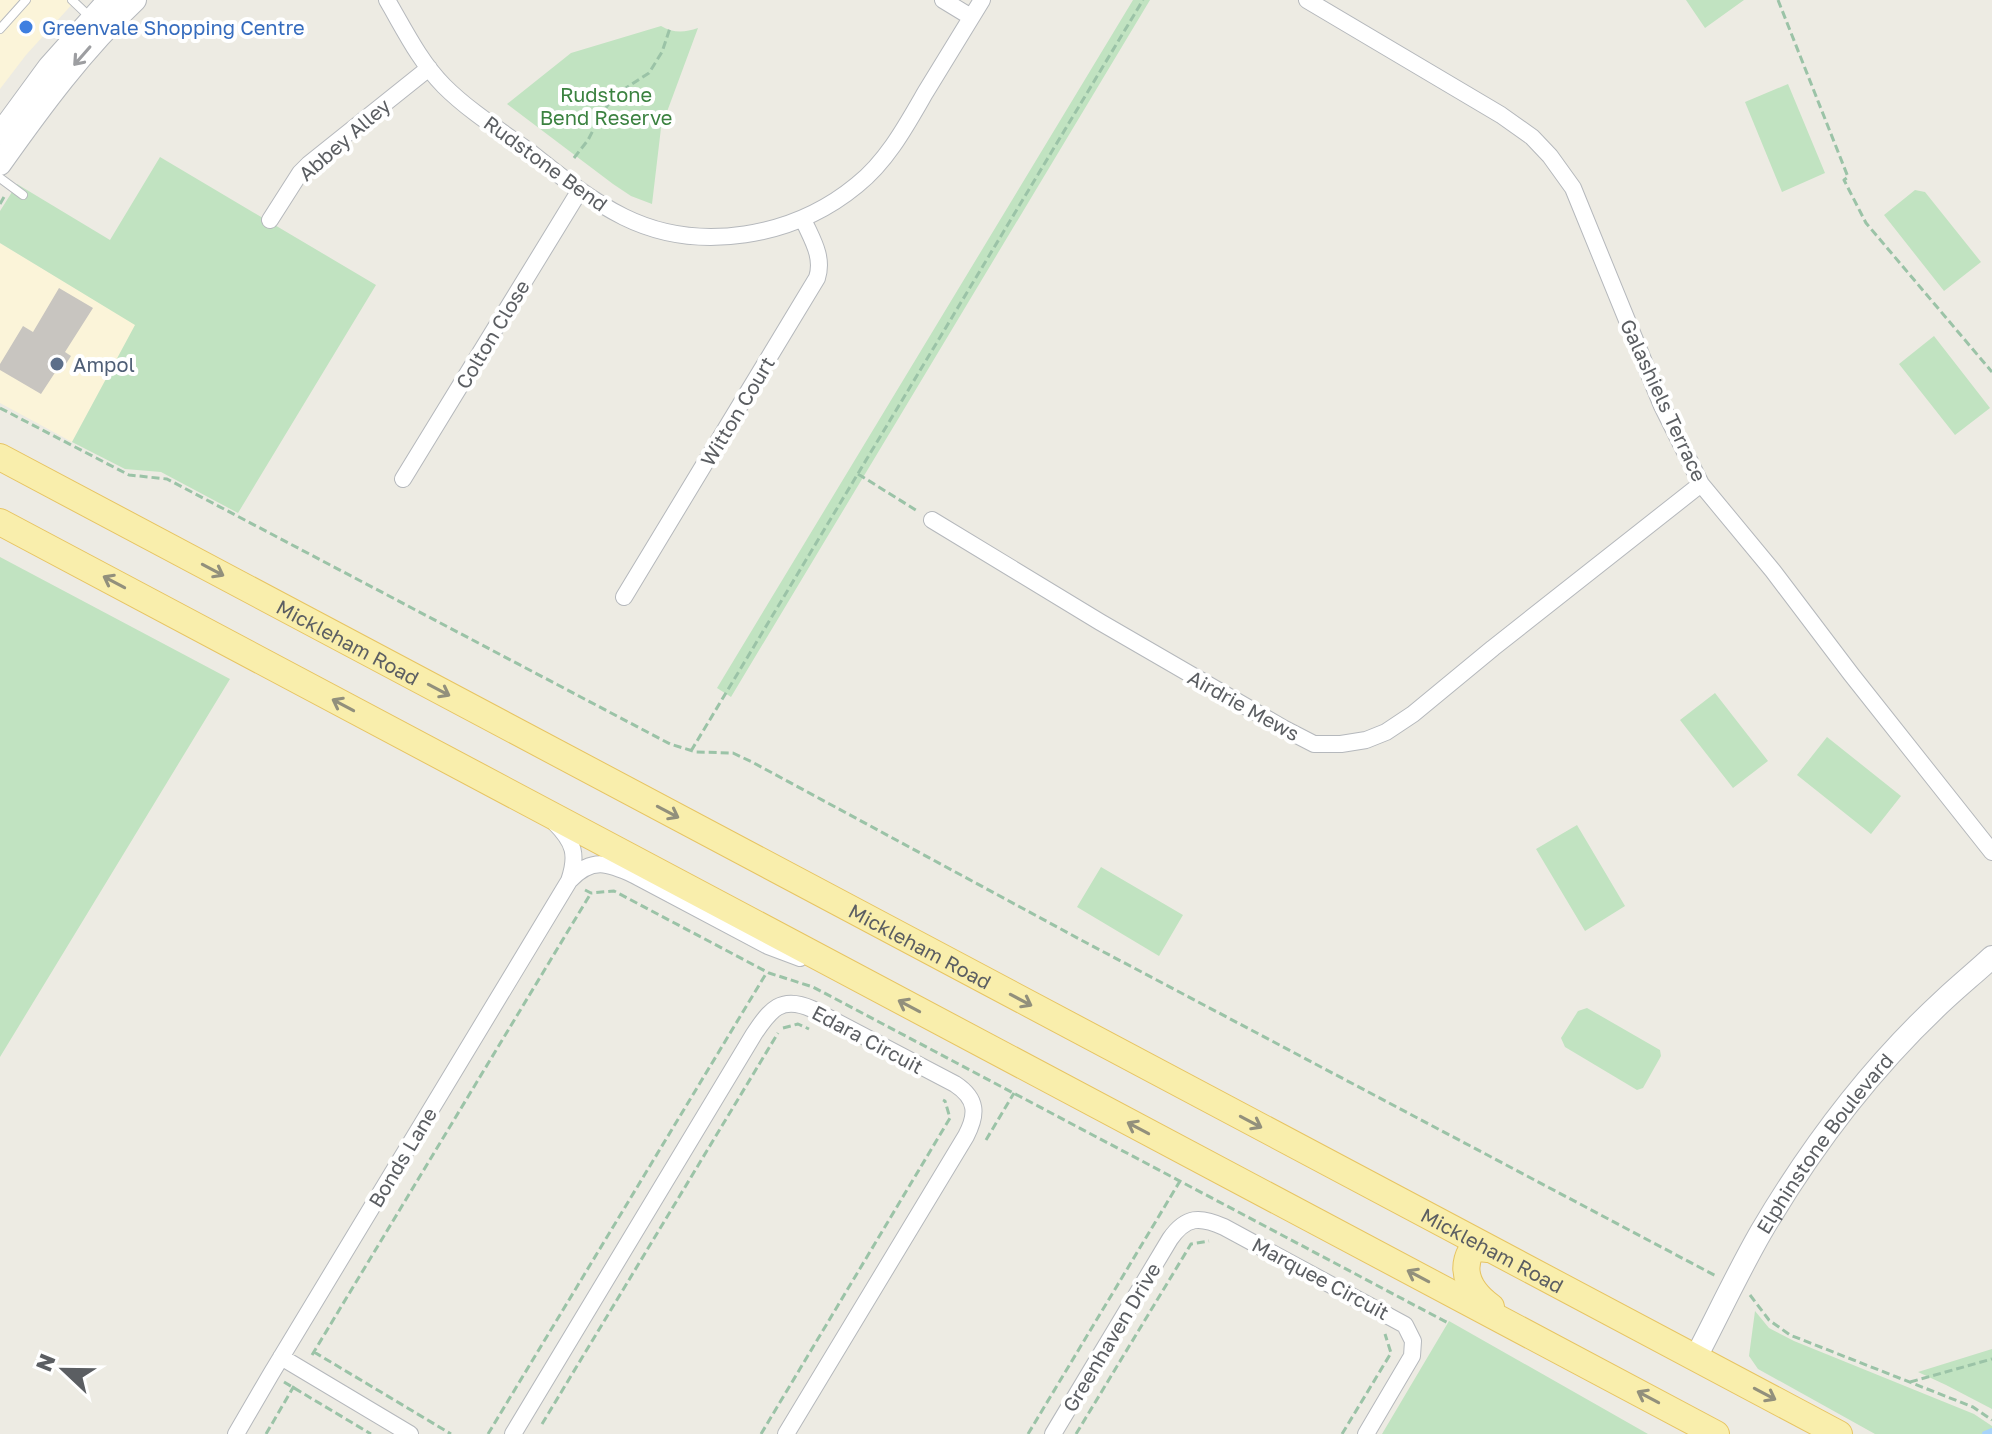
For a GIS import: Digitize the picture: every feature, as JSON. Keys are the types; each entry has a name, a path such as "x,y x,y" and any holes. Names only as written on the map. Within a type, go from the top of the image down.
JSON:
{"main road":[{"name":"Mickleham Road","path":"0,457 1839,1434"},
{"path":"0,522 1716,1434"},
{"path":"1488,1249 1474,1248 1468,1255 1466,1274 1473,1289 1481,1300 1550,1346"}],"street":[{"path":"0,164 98,25 109,0"},
{"path":"0,134 49,67 98,25 135,0"},
{"name":"Rudstone Bend","path":"387,0 429,68 459,98 580,190 626,218 661,231 687,236 746,234 778,227 803,219 858,185 904,129 982,0"},
{"path":"943,0 971,17"},
{"name":"Galashiels Terrace","path":"1307,0 1501,115 1532,137 1550,156 1573,188 1662,406 1701,484 1773,571 1992,852"},
{"name":"Abbey Alley","path":"270,220 309,164 429,68"},
{"name":"Colton Close","path":"403,479 580,190"},
{"name":"Witton Court","path":"624,597 817,278 819,254 803,219"},
{"name":"Airdrie Mews","path":"932,520 1283,728 1314,744 1341,744 1366,740 1386,732 1413,714 1701,484"},
{"path":"536,807 560,829 572,847 575,858 569,881"},
{"path":"569,881 589,865 614,867 768,946 848,973"},
{"name":"Bonds Lane","path":"236,1434 569,881"},
{"name":"Elphinstone Boulevard","path":"1696,1357 1760,1233 1825,1136 1864,1085 1945,999 1992,957"},
{"name":"Edara Circuit","path":"513,1434 754,1034 774,1009 792,1003 812,1009 955,1084 971,1099 974,1116 966,1136 786,1434"},
{"name":"Marquee Circuit","path":"1170,1239 1188,1222 1199,1219 1211,1221 1405,1325 1413,1341 1412,1356 1366,1434"},
{"name":"Greenhaven Drive","path":"1053,1434 1170,1239"},
{"path":"281,1357 410,1434"}],"lane":[{"path":"0,29 26,0"},
{"path":"72,0 98,25"},
{"path":"0,178 23,195"}],"path":[{"path":"691,751 1143,0"},
{"path":"1778,0 1848,177 1844,180 1866,223 1992,372"},
{"path":"574,158 615,95 644,77 653,67 670,28"},
{"path":"0,408 129,475 167,479 670,744 691,751 733,753 752,762 1733,1285 1749,1294 1769,1320 1790,1335 1973,1407 1992,1420"},
{"path":"858,474 932,520"},
{"path":"569,881 591,893 614,891 767,972 813,987 1450,1324"},
{"path":"266,1434 591,893"},
{"path":"488,1434 767,972"},
{"path":"536,1434 781,1028 798,1024 811,1031"},
{"path":"761,1434 950,1118 945,1101 932,1094"},
{"path":"1028,1434 1180,1181"},
{"path":"1076,1434 1191,1244 1209,1241"},
{"path":"1342,1434 1391,1353 1386,1335"},
{"path":"314,1352 451,1434"},
{"path":"1910,1382 1992,1359"},
{"path":"293,1387 371,1434"}],"shaded area":[{"name":"Greenvale Shopping Centre","path":"0,0 76,0 0,89"},
{"name":"Ampol","path":"0,243 136,325 72,442 0,403"}],"green space":[{"path":"1133,0 1150,0 731,697 717,688"},
{"path":"1686,0 1744,0 1705,28"},
{"name":"Rudstone Bend Reserve","path":"661,26 679,32 698,28 661,128 652,204 631,196 613,184 507,104 571,53"},
{"path":"1788,84 1825,173 1782,192 1745,102"},
{"path":"160,157 376,285 238,513 161,472 125,469 72,442 135,325 0,243 0,211 17,184 110,240"},
{"path":"1915,190 1925,192 1981,262 1944,291 1884,215"},
{"path":"1934,336 1990,408 1955,435 1899,364"},
{"path":"0,557 230,679 0,1057"},
{"path":"1715,693 1768,761 1733,788 1680,720"},
{"path":"1827,737 1901,796 1871,834 1797,775"},
{"path":"1577,825 1625,906 1585,931 1536,849"},
{"path":"1101,867 1183,915 1159,956 1077,907"},
{"path":"1587,1008 1660,1050 1661,1056 1643,1088 1637,1090 1565,1047 1561,1038 1578,1011"},
{"path":"1755,1311 1769,1328 1794,1341 1974,1414 1992,1426 1992,1434 1875,1434 1758,1369 1749,1356"},
{"path":"1449,1321 1648,1434 1382,1434"},
{"path":"1992,1349 1992,1409 1918,1372"}],"building":[{"path":"59,288 93,308 65,352 71,356 62,370 58,368 41,394 0,370 0,364 23,326 33,332"}],"waterway":[{"path":"1985,1434 1992,1431"}],"place":[{"name":"Greenvale Shopping Centre","path":"26,27"},
{"name":"Ampol","path":"57,364"}]}
